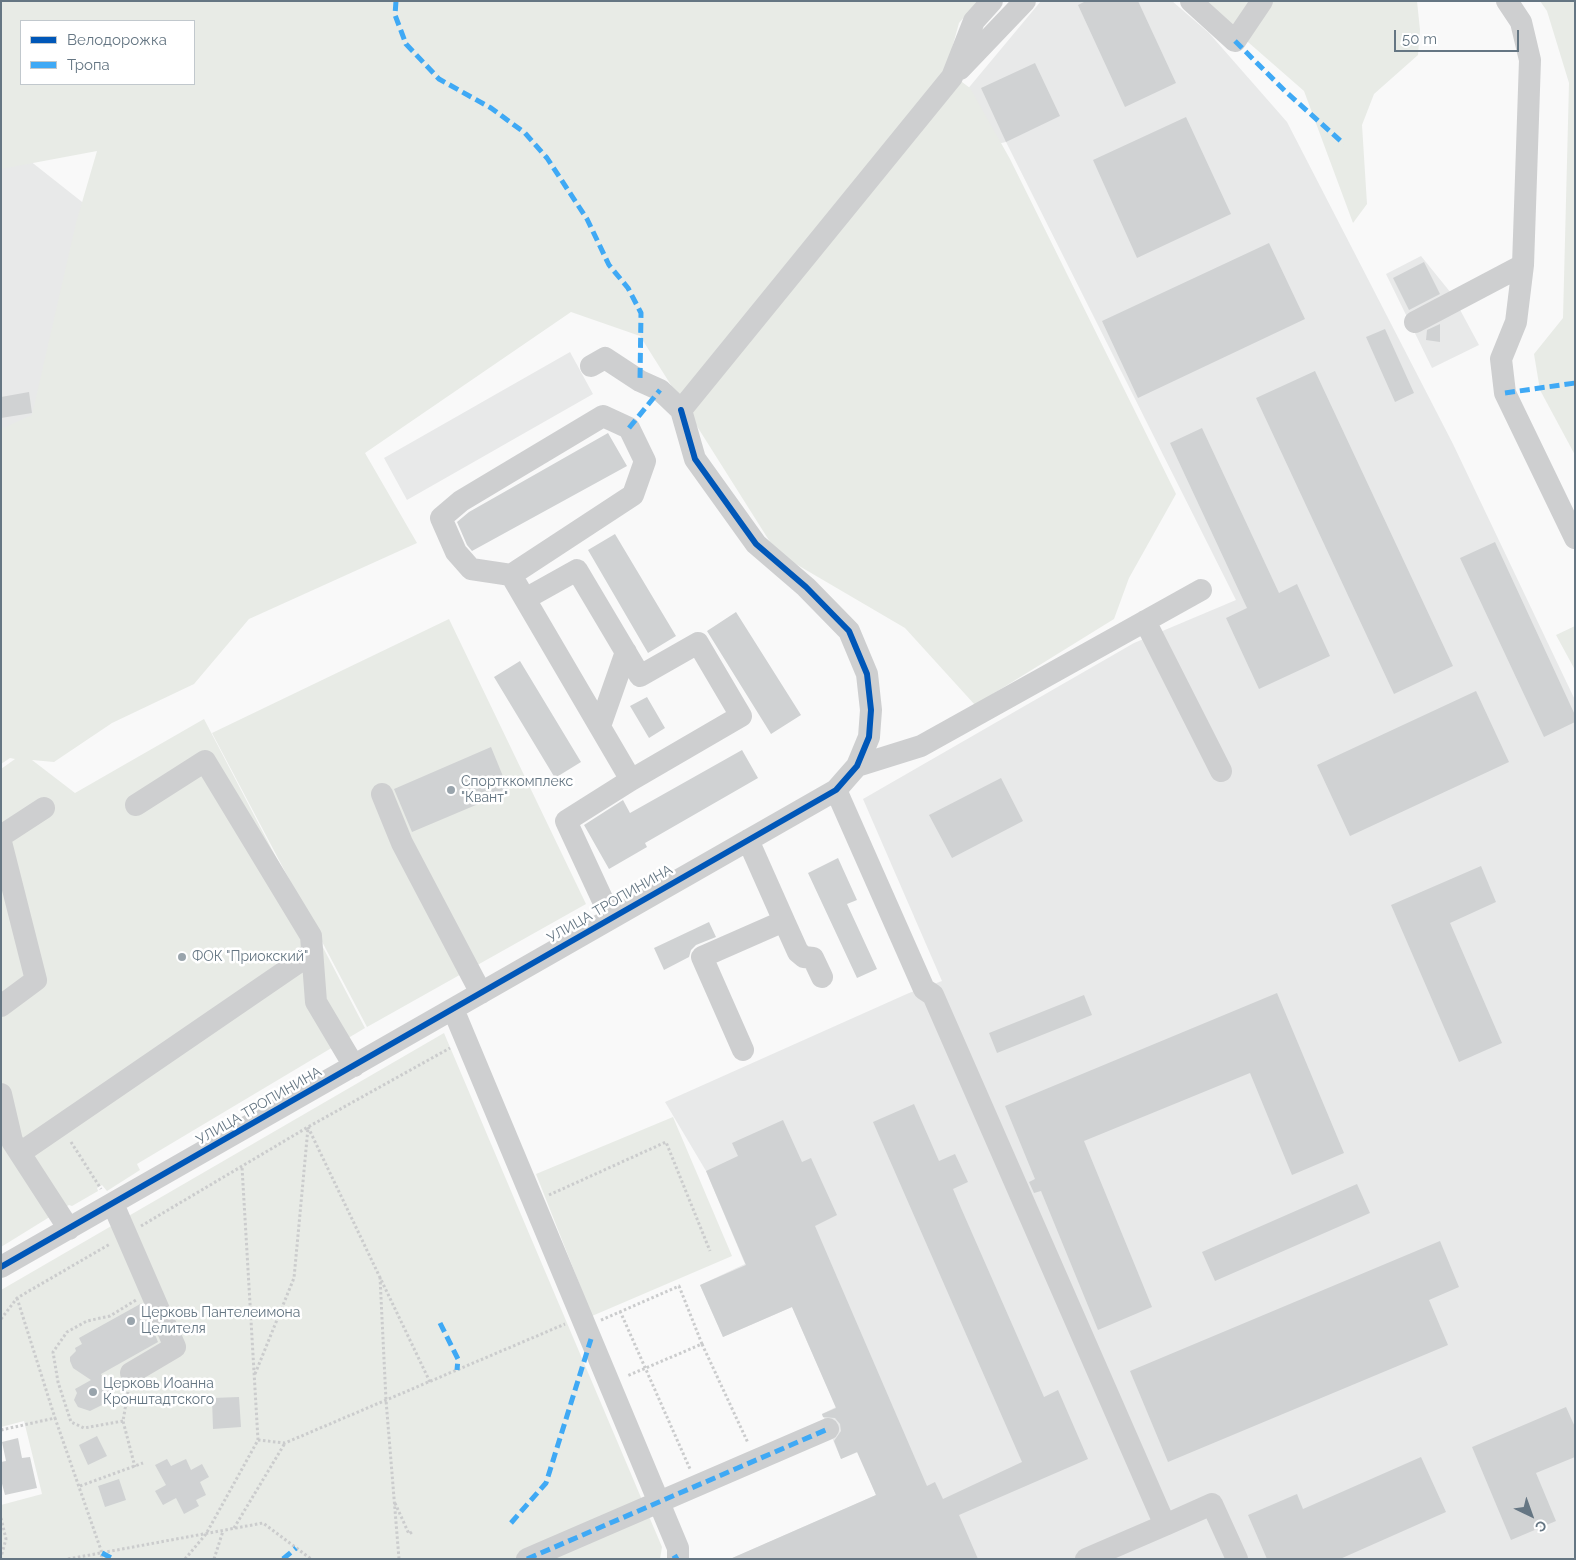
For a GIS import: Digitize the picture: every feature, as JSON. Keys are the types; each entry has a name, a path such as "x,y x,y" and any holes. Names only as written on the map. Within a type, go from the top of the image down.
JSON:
{"street":[{"path":"952,77 974,21 992,1"},
{"path":"591,366 605,358 640,381 660,390 681,410 952,77 1025,1"},
{"path":"1191,1 1235,41 1262,1"},
{"path":"1507,1 1522,22 1530,60 1523,265 1516,322 1501,359 1505,393 1575,538"},
{"path":"1415,322 1523,265"},
{"name":"УЛИЦА ТРОПИНИНА","path":"1,1267 69,1229 108,1198 354,1066 836,790 857,766 869,736 871,710 867,674 849,631 806,587 756,544 695,459 681,410"},
{"path":"511,575 633,495 645,461 629,428 603,416 461,501 441,518 456,552 471,569 511,575 631,780"},
{"path":"526,599 577,570 640,676 698,643 740,716 631,780 566,821 610,918"},
{"path":"857,766 921,746 1201,590"},
{"path":"1145,621 1220,771"},
{"path":"600,726 626,652"},
{"path":"136,805 205,761 311,936 316,1002 354,1066"},
{"path":"836,790 924,989 933,995 1165,1525"},
{"path":"382,794 402,843 481,993"},
{"path":"1,836 44,808"},
{"path":"748,840 798,952 804,957 813,958 822,977"},
{"path":"1,842 36,980 1,1006"},
{"path":"743,1050 702,957 784,921"},
{"path":"20,1153 312,953"},
{"path":"453,1010 678,1548 678,1559"},
{"path":"1,1094 12,1141 69,1229"},
{"path":"108,1198 175,1347 131,1372"},
{"path":"527,1559 828,1429"},
{"path":"1086,1559 1212,1504 1237,1559"}],"path":[{"path":"1,1319 17,1298 308,1127 466,1040"},
{"path":"60,1126 108,1198"},
{"path":"308,1127 430,1382"},
{"path":"254,1377 294,1278 308,1127"},
{"path":"533,1203 666,1142 710,1251"},
{"path":"185,1559 206,1534 258,1440 242,1167"},
{"path":"380,1277 386,1400 399,1559"},
{"path":"258,1440 285,1443 430,1382 584,1322 620,1311 679,1286 702,1344 755,1461"},
{"path":"123,1420 84,1428 71,1422 58,1382 53,1352 67,1332 87,1322 110,1316 150,1292"},
{"path":"17,1298 55,1418 102,1554 101,1559"},
{"path":"620,1311 697,1486"},
{"path":"610,1383 702,1344"},
{"path":"131,1372 123,1420 135,1466"},
{"path":"1,1430 55,1418"},
{"path":"234,1529 285,1443"},
{"path":"80,1486 143,1463"},
{"path":"394,1500 409,1534 412,1532"},
{"path":"1,1518 6,1539 1,1557"},
{"path":"68,1559 263,1523 310,1559"},
{"path":"214,1559 223,1531"}],"shaded area":[{"path":"1,1 978,1 959,23 946,70 970,88 1010,159 1176,494 1129,578 1114,619 975,705 905,628 777,553 640,336 571,312 365,453 417,543 249,619 194,684 112,723 54,762 32,760 75,793 204,719 365,1028 137,1164 140,1170 107,1191 102,1185 97,1188 98,1191 72,1206 69,1205 1,1247 1,769 15,759 10,758 1,764 1,429 32,415 76,223 97,151 1,169"},
{"path":"1041,1 1172,1 1209,33 1287,122 1453,444 1575,700 1575,1559 730,1559 876,1495 858,1452 841,1459 822,1414 836,1407 792,1307 723,1337 700,1285 745,1264 706,1171 665,1102 909,993 942,981 863,799 1134,643 1236,600 1006,142 979,148 956,103"},
{"path":"1201,1 1417,1 1420,30 1418,55 1374,94 1362,125 1367,204 1353,223 1304,91"},
{"path":"1540,1 1575,1 1575,455 1540,390 1534,354 1563,318 1569,83 1547,11"},
{"path":"1,138 91,209 1,538"},
{"path":"1421,256 1451,293 1479,345 1432,368 1386,274"},
{"path":"570,352 593,394 407,500 384,458"},
{"path":"449,619 586,904 367,1027 212,733"},
{"path":"1575,626 1575,670 1556,635"},
{"path":"444,1033 662,1547 660,1559 1,1559 1,1505 42,1494 24,1421 1,1427 1,1290"},
{"path":"673,1117 732,1256 592,1316 536,1174"}],"building":[{"path":"1086,1 1138,1 1176,83 1125,107 1078,5"},
{"path":"1035,63 1060,116 1006,142 981,88"},
{"path":"1186,117 1231,214 1137,258 1093,160"},
{"path":"1269,243 1305,319 1138,398 1102,321"},
{"path":"1424,262 1440,294 1409,310 1393,278"},
{"path":"1440,324 1440,342 1426,340 1427,330"},
{"path":"1385,329 1414,393 1395,402 1366,337"},
{"path":"1315,371 1453,666 1394,694 1256,398"},
{"path":"29,392 32,413 1,418 1,397"},
{"path":"1202,428 1279,593 1297,584 1330,656 1259,689 1226,618 1247,608 1170,443"},
{"path":"608,433 627,466 472,551 467,545 457,522 469,512"},
{"path":"615,534 676,636 648,653 588,550"},
{"path":"1495,542 1575,715 1575,722 1544,737 1460,558"},
{"path":"736,612 801,715 771,734 707,631"},
{"path":"520,661 581,762 555,778 494,677"},
{"path":"1476,691 1509,762 1350,836 1317,765"},
{"path":"647,697 665,728 649,738 630,706"},
{"name":"Спортккомплекс \"Квант\"","path":"491,747 509,791 412,832 394,789"},
{"path":"742,750 758,778 645,843 647,847 609,869 584,825 623,800 630,813"},
{"path":"1001,778 1023,821 952,858 929,815"},
{"path":"838,858 857,900 847,904 877,969 857,978 808,873"},
{"path":"1481,866 1496,902 1450,923 1502,1043 1459,1062 1391,905"},
{"path":"709,922 716,937 696,945 691,950 689,957 664,970 654,948"},
{"path":"1277,993 1344,1153 1292,1175 1250,1073 1084,1141 1152,1307 1098,1330 1041,1191 1034,1193 1029,1182 1035,1179 1005,1106"},
{"path":"1084,995 1092,1015 997,1053 989,1033"},
{"path":"914,1104 939,1161 955,1154 968,1182 953,1189 961,1208 1044,1397 1058,1390 1088,1459 959,1515 978,1559 730,1559 876,1495 857,1452 841,1459 834,1441 841,1431 840,1424 835,1418 823,1417 822,1414 836,1408 792,1307 723,1337 700,1285 746,1265 706,1171 738,1156 732,1143 783,1120 802,1162 811,1158 837,1215 815,1226 927,1486 935,1482 943,1499 1022,1462 873,1122"},
{"path":"1357,1184 1370,1213 1215,1281 1202,1252"},
{"path":"1440,1241 1459,1287 1429,1300 1448,1345 1168,1462 1130,1371"},
{"name":"Церковь Пантелеимона Целителя","path":"142,1303 158,1342 101,1374 114,1399 90,1411 78,1407 74,1400 77,1393 75,1389 91,1380 73,1368 70,1361 70,1357 76,1351 75,1348 82,1344 79,1338"},
{"path":"239,1397 241,1427 213,1429 212,1398"},
{"path":"1566,1407 1575,1427 1575,1457 1536,1473 1556,1521 1511,1540 1472,1447"},
{"path":"97,1436 107,1456 88,1465 79,1445"},
{"path":"18,1438 22,1458 30,1457 37,1488 5,1495 1,1480 1,1462 6,1461 2,1442"},
{"path":"1421,1457 1446,1512 1340,1559 1267,1559 1248,1515 1297,1494 1303,1509"},
{"path":"167,1459 171,1466 186,1459 191,1470 202,1464 209,1477 200,1482 206,1495 196,1500 199,1506 184,1514 176,1498 163,1505 155,1491 166,1485 155,1465"},
{"path":"119,1479 126,1500 105,1507 98,1486"}],"marked path":[{"path":"396,1 395,15 406,44 439,79 491,108 525,133 547,158 587,219 609,265 628,288 641,313 640,381"},
{"path":"1235,41 1285,91 1344,144"},
{"path":"1505,393 1575,383"},
{"path":"629,428 660,390"},
{"path":"440,1323 458,1359 457,1370"},
{"path":"511,1523 546,1483 591,1339"},
{"path":"527,1559 828,1429"},
{"path":"283,1559 296,1548"},
{"path":"102,1553 113,1559"},
{"path":"673,1559 678,1556"}],"cycle path":[{"path":"1,1267 836,790 857,766 869,737 871,710 867,674 849,631 806,587 756,544 695,459 681,410"}],"place":[{"name":"Спортккомплекс \"Квант\"","path":"451,790"},
{"name":"ФОК \"Приокский\"","path":"182,957"},
{"name":"Церковь Пантелеимона Целителя","path":"131,1321"},
{"name":"Церковь Иоанна Кронштадтского","path":"93,1392"}]}
